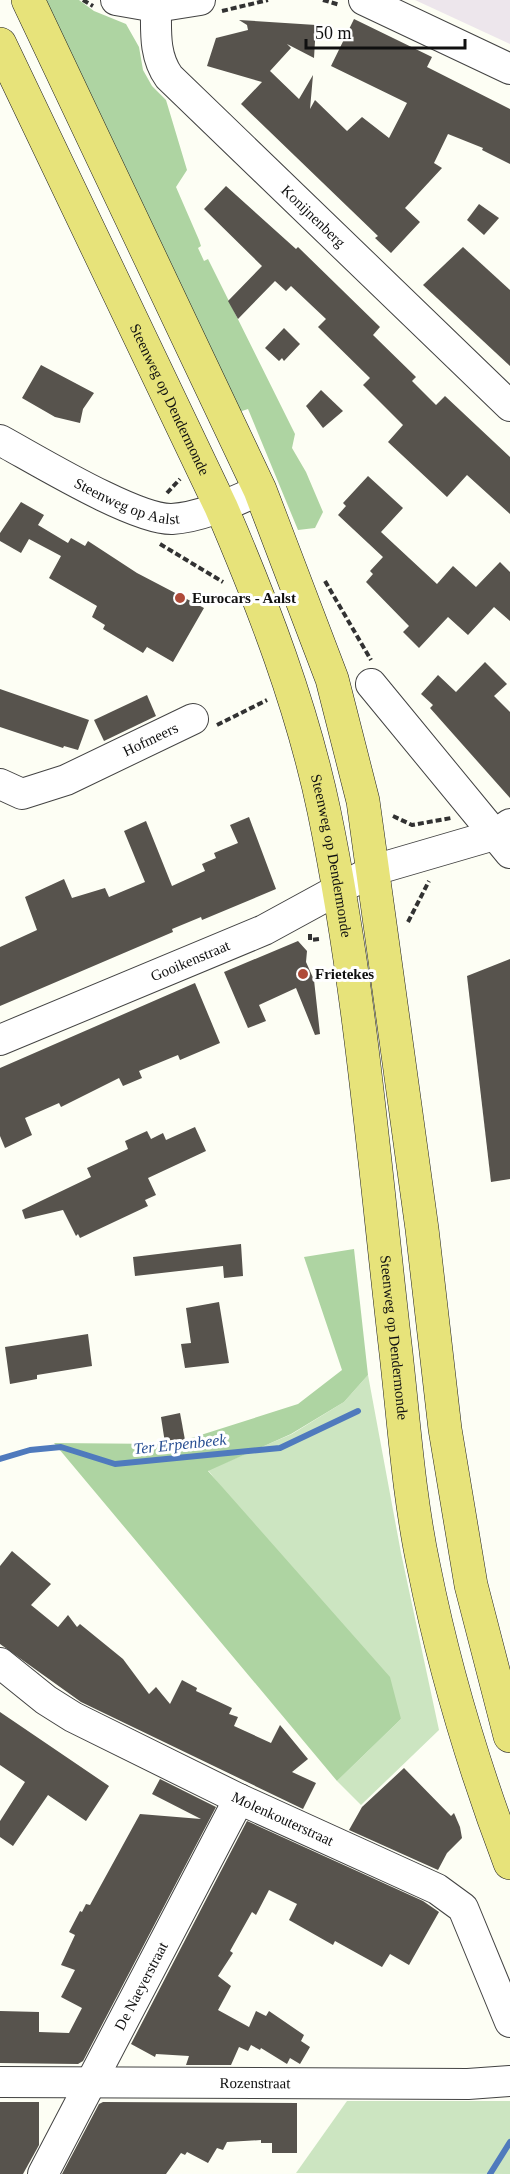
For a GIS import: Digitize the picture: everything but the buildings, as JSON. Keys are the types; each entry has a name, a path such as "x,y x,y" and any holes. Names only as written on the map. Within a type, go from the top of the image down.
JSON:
{"main road":[{"path":"28,0 260,490 332,679 363,801 374,870 422,1229 445,1429 471,1584 510,1736"},
{"name":"Steenweg op Dendermonde","path":"0,44 221,507 248,570 275,696 323,811 324,898 348,956 405,1439 423,1566 458,1706 510,1863"}],"street":[{"path":"116,0 156,7 200,0"},
{"path":"364,0 510,69"},
{"name":"Konijnenberg","path":"156,7 156,37 160,65 169,77 510,406"},
{"name":"Steenweg op Aalst","path":"0,440 141,514 171,519 201,514 260,490"},
{"path":"371,684 505,837 374,870"},
{"name":"Hofmeers","path":"0,784 22,794 66,780 193,719"},
{"name":"Gooikenstraat","path":"0,1040 264,930 374,870"},
{"name":"Molenkouterstraat","path":"0,1663 45,1700 73,1717 239,1799 437,1889 463,1908 510,2022"},
{"name":"De Naeyerstraat","path":"43,2174 239,1799"},
{"name":"Rozenstraat","path":"0,2082 468,2084 510,2081"}],"path":[{"path":"212,573 225,584"},
{"name":"Hofmeers","path":"193,719 201,733 275,696"},
{"path":"406,924 432,874"},
{"path":"310,940 324,898"}],"shaded area":[{"path":"415,0 510,0 510,44"}],"green space":[{"path":"41,0 79,0 94,11 126,24 139,47 143,70 152,86 166,100 187,170 176,187 199,240 201,246 198,248 204,261 208,259 295,434 292,448 306,472 323,512 315,528 298,530 248,409 239,412"},
{"path":"354,1249 368,1375 344,1402 291,1434 208,1471 390,1677 401,1719 337,1781 54,1443 165,1444 185,1440 298,1404 342,1370 304,1257"},
{"path":"368,1375 401,1553 439,1730 361,1805 337,1781 401,1719 208,1470 292,1434 344,1402"},
{"path":"347,2101 510,2101 510,2174 296,2173"}],"waterway":[{"name":"Ter Erpenbeek","path":"0,1459 30,1450 61,1447 115,1464 280,1448 358,1411"},
{"path":"490,2174 510,2142"}],"place":[{"name":"Eurocars - Aalst","path":"180,598"},
{"name":"Frietekes","path":"303,974"}]}
